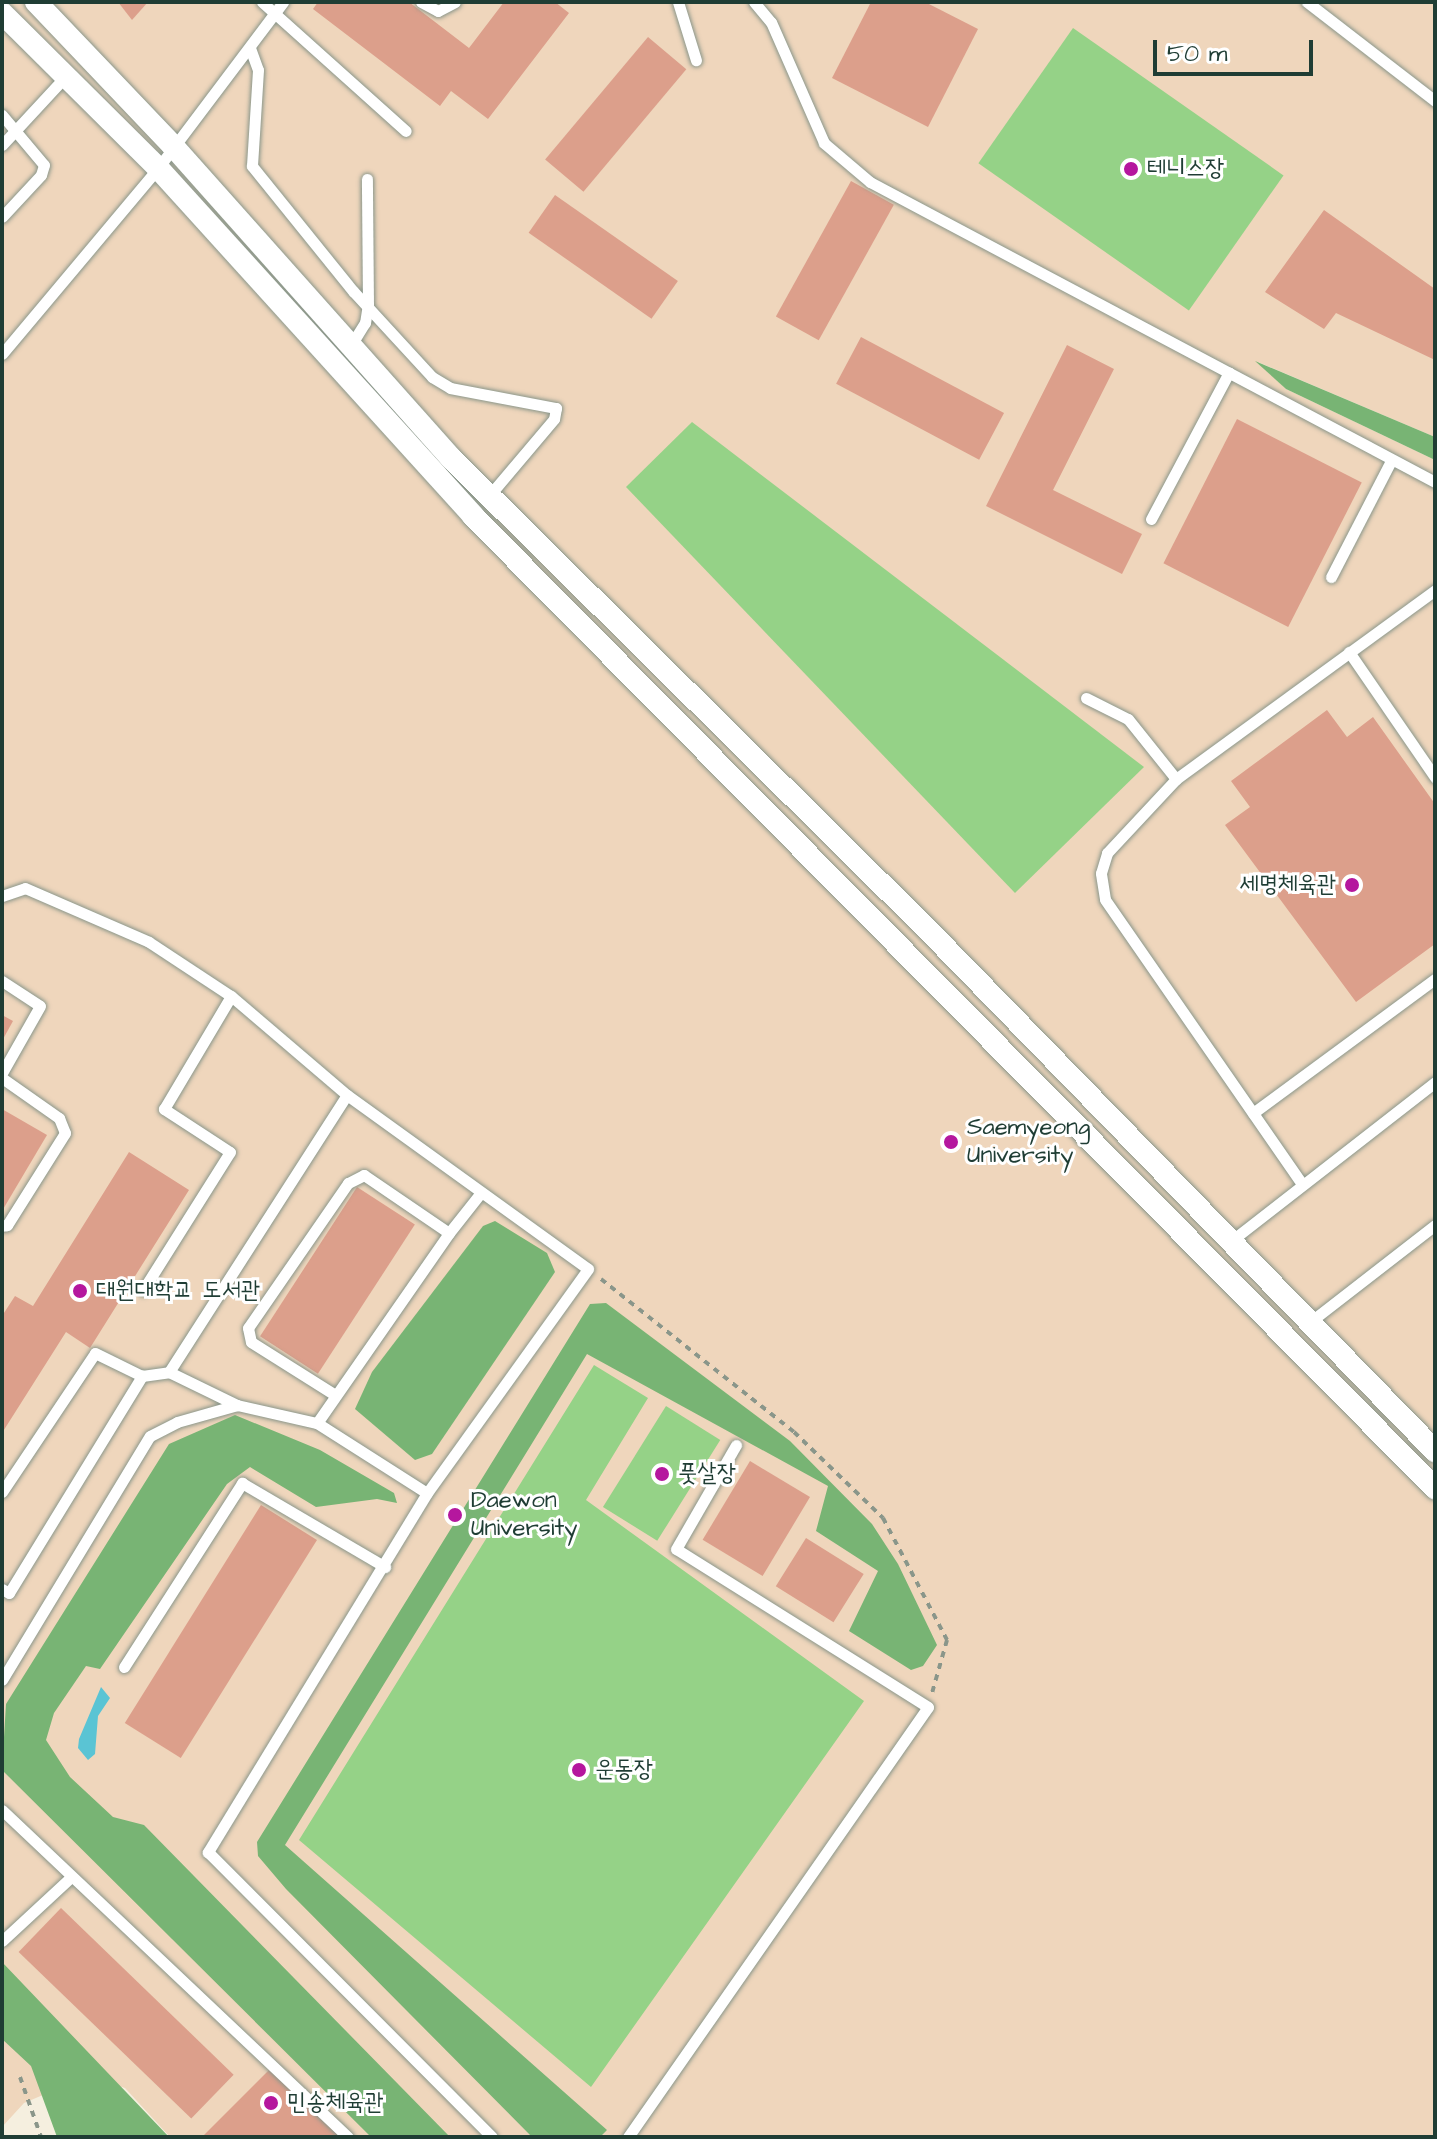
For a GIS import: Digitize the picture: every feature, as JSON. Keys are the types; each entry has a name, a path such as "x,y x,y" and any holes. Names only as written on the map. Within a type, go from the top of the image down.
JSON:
{"street":[{"path":"36,2 173,146 489,496 857,860 1434,1450 1413,1466"},
{"path":"2,13 158,168 473,516 1435,1488"},
{"path":"66,76 88,57"},
{"path":"334,363 351,345"},
{"path":"473,516 489,496"},
{"path":"835,880 857,860"},
{"path":"1210,1258 1231,1241"}],"lane":[{"path":"262,2 406,131"},
{"path":"2,354 158,168 283,2"},
{"path":"421,2 438,11 455,2"},
{"path":"678,2 696,60"},
{"path":"754,2 771,22 824,143 870,182 1435,482"},
{"path":"1307,2 1435,101"},
{"path":"250,48 258,70 252,166 368,305 432,377 450,388 556,408 554,419 489,496"},
{"path":"2,145 66,76"},
{"path":"2,115 44,165 41,175 2,217"},
{"path":"351,345 365,323 368,305 367,179"},
{"path":"1151,519 1229,372"},
{"path":"1331,577 1391,461"},
{"path":"1302,1184 1105,899 1101,873 1107,853 1176,779 1435,590"},
{"path":"1349,652 1434,775"},
{"path":"1086,698 1128,719 1176,779"},
{"path":"2,896 25,888 149,942 231,996 347,1095 479,1195 588,1269 427,1493 385,1567 208,1852 492,2137"},
{"path":"1253,1113 1435,979"},
{"path":"2,981 40,1006 2,1075 59,1118 65,1133 7,1225 2,1226"},
{"path":"143,1290 230,1152 164,1109 231,996"},
{"path":"1231,1241 1435,1082"},
{"path":"169,1372 347,1095"},
{"path":"335,1395 251,1342 248,1328 348,1183 364,1175 449,1233"},
{"path":"317,1423 449,1233 479,1195"},
{"path":"1310,1322 1435,1225"},
{"path":"2,1492 95,1353 142,1376 169,1372 237,1405 317,1423 427,1493"},
{"path":"2,1606 6,1591 142,1376"},
{"path":"2,1680 150,1436 177,1422 237,1405"},
{"path":"628,2137 928,1707 676,1549 736,1445"},
{"path":"124,1667 242,1483 385,1567"},
{"path":"2,1810 70,1878 348,2137"},
{"path":"2,1941 70,1878"}],"path":[{"path":"588,1269 794,1432 883,1518 947,1640 928,1707"},
{"path":"20,2077 41,2137"}],"shaded area":[{"name":"Saemyeong University","path":"2,2 1435,2 1435,437 1258,362 1286,389 1435,460 1435,2137 170,2137 125,2088 88,2076 24,2103 2,2127"}],"green space":[{"name":"테니스장","path":"1073,28 1284,175 1189,311 978,163"},
{"path":"1255,361 1435,437 1435,460 1286,389"},
{"path":"692,422 1144,767 1015,893 626,487"},
{"path":"495,1221 547,1253 555,1272 432,1454 415,1460 355,1409 372,1372 483,1226"},
{"path":"606,1303 790,1441 872,1524 898,1564 937,1645 923,1666 911,1670 849,1631 878,1571 816,1531 828,1486 587,1354 285,1845 607,2130 600,2137 532,2137 286,1889 258,1856 257,1842 590,1304"},
{"name":"운동장","path":"594,1365 648,1398 586,1500 864,1701 591,2087 299,1840"},
{"name":"풋살장","path":"666,1406 720,1440 657,1541 603,1507"},
{"path":"235,1415 320,1450 394,1493 397,1503 377,1499 316,1507 250,1467 227,1484 100,1669 86,1666 54,1713 46,1740 70,1777 113,1817 144,1825 450,2137 371,2137 2,1770 6,1704 169,1444"},
{"path":"2,1962 169,2137 57,2137 31,2066 2,2039"}],"water":[{"path":"101,1687 110,1698 98,1716 95,1754 88,1760 78,1748 79,1739"}],"building":[{"path":"118,2 148,2 132,20"},
{"path":"318,2 409,2 469,48 504,2 555,2 569,13 488,119 451,91 440,106 313,9"},
{"path":"871,2 925,2 978,29 928,127 832,78"},
{"path":"648,37 686,69 583,192 545,160"},
{"path":"851,181 894,205 819,340 776,317"},
{"path":"555,195 678,281 651,319 529,233"},
{"path":"1324,210 1435,289 1435,360 1336,313 1324,329 1265,292"},
{"path":"861,337 1004,413 979,460 836,384"},
{"path":"1067,345 1114,369 1053,490 1142,534 1122,574 986,506"},
{"path":"1237,419 1362,483 1288,627 1163,563"},
{"name":"세명체육관","path":"1327,710 1347,737 1373,717 1435,804 1435,944 1356,1002 1225,825 1250,807 1231,781"},
{"path":"2,1015 13,1021 2,1041"},
{"path":"2,1109 47,1135 2,1211"},
{"path":"129,1152 189,1190 90,1348 66,1332 2,1433 2,1316 15,1296 33,1306"},
{"path":"357,1187 415,1225 318,1374 260,1336"},
{"path":"750,1461 810,1497 763,1576 703,1540"},
{"path":"261,1505 317,1540 181,1758 125,1723"},
{"path":"806,1538 864,1574 833,1622 776,1586"},
{"path":"61,1908 234,2075 191,2119 19,1952"},
{"name":"민송체육관","path":"271,2068 340,2137 202,2137"}],"place":[{"name":"테니스장","path":"1131,169"},
{"name":"세명체육관","path":"1352,885"},
{"name":"Saemyeong University","path":"951,1142"},
{"name":"대원대학교 도서관","path":"80,1291"},
{"name":"풋살장","path":"662,1474"},
{"name":"Daewon University","path":"455,1515"},
{"name":"운동장","path":"579,1770"},
{"name":"민송체육관","path":"271,2103"}]}
